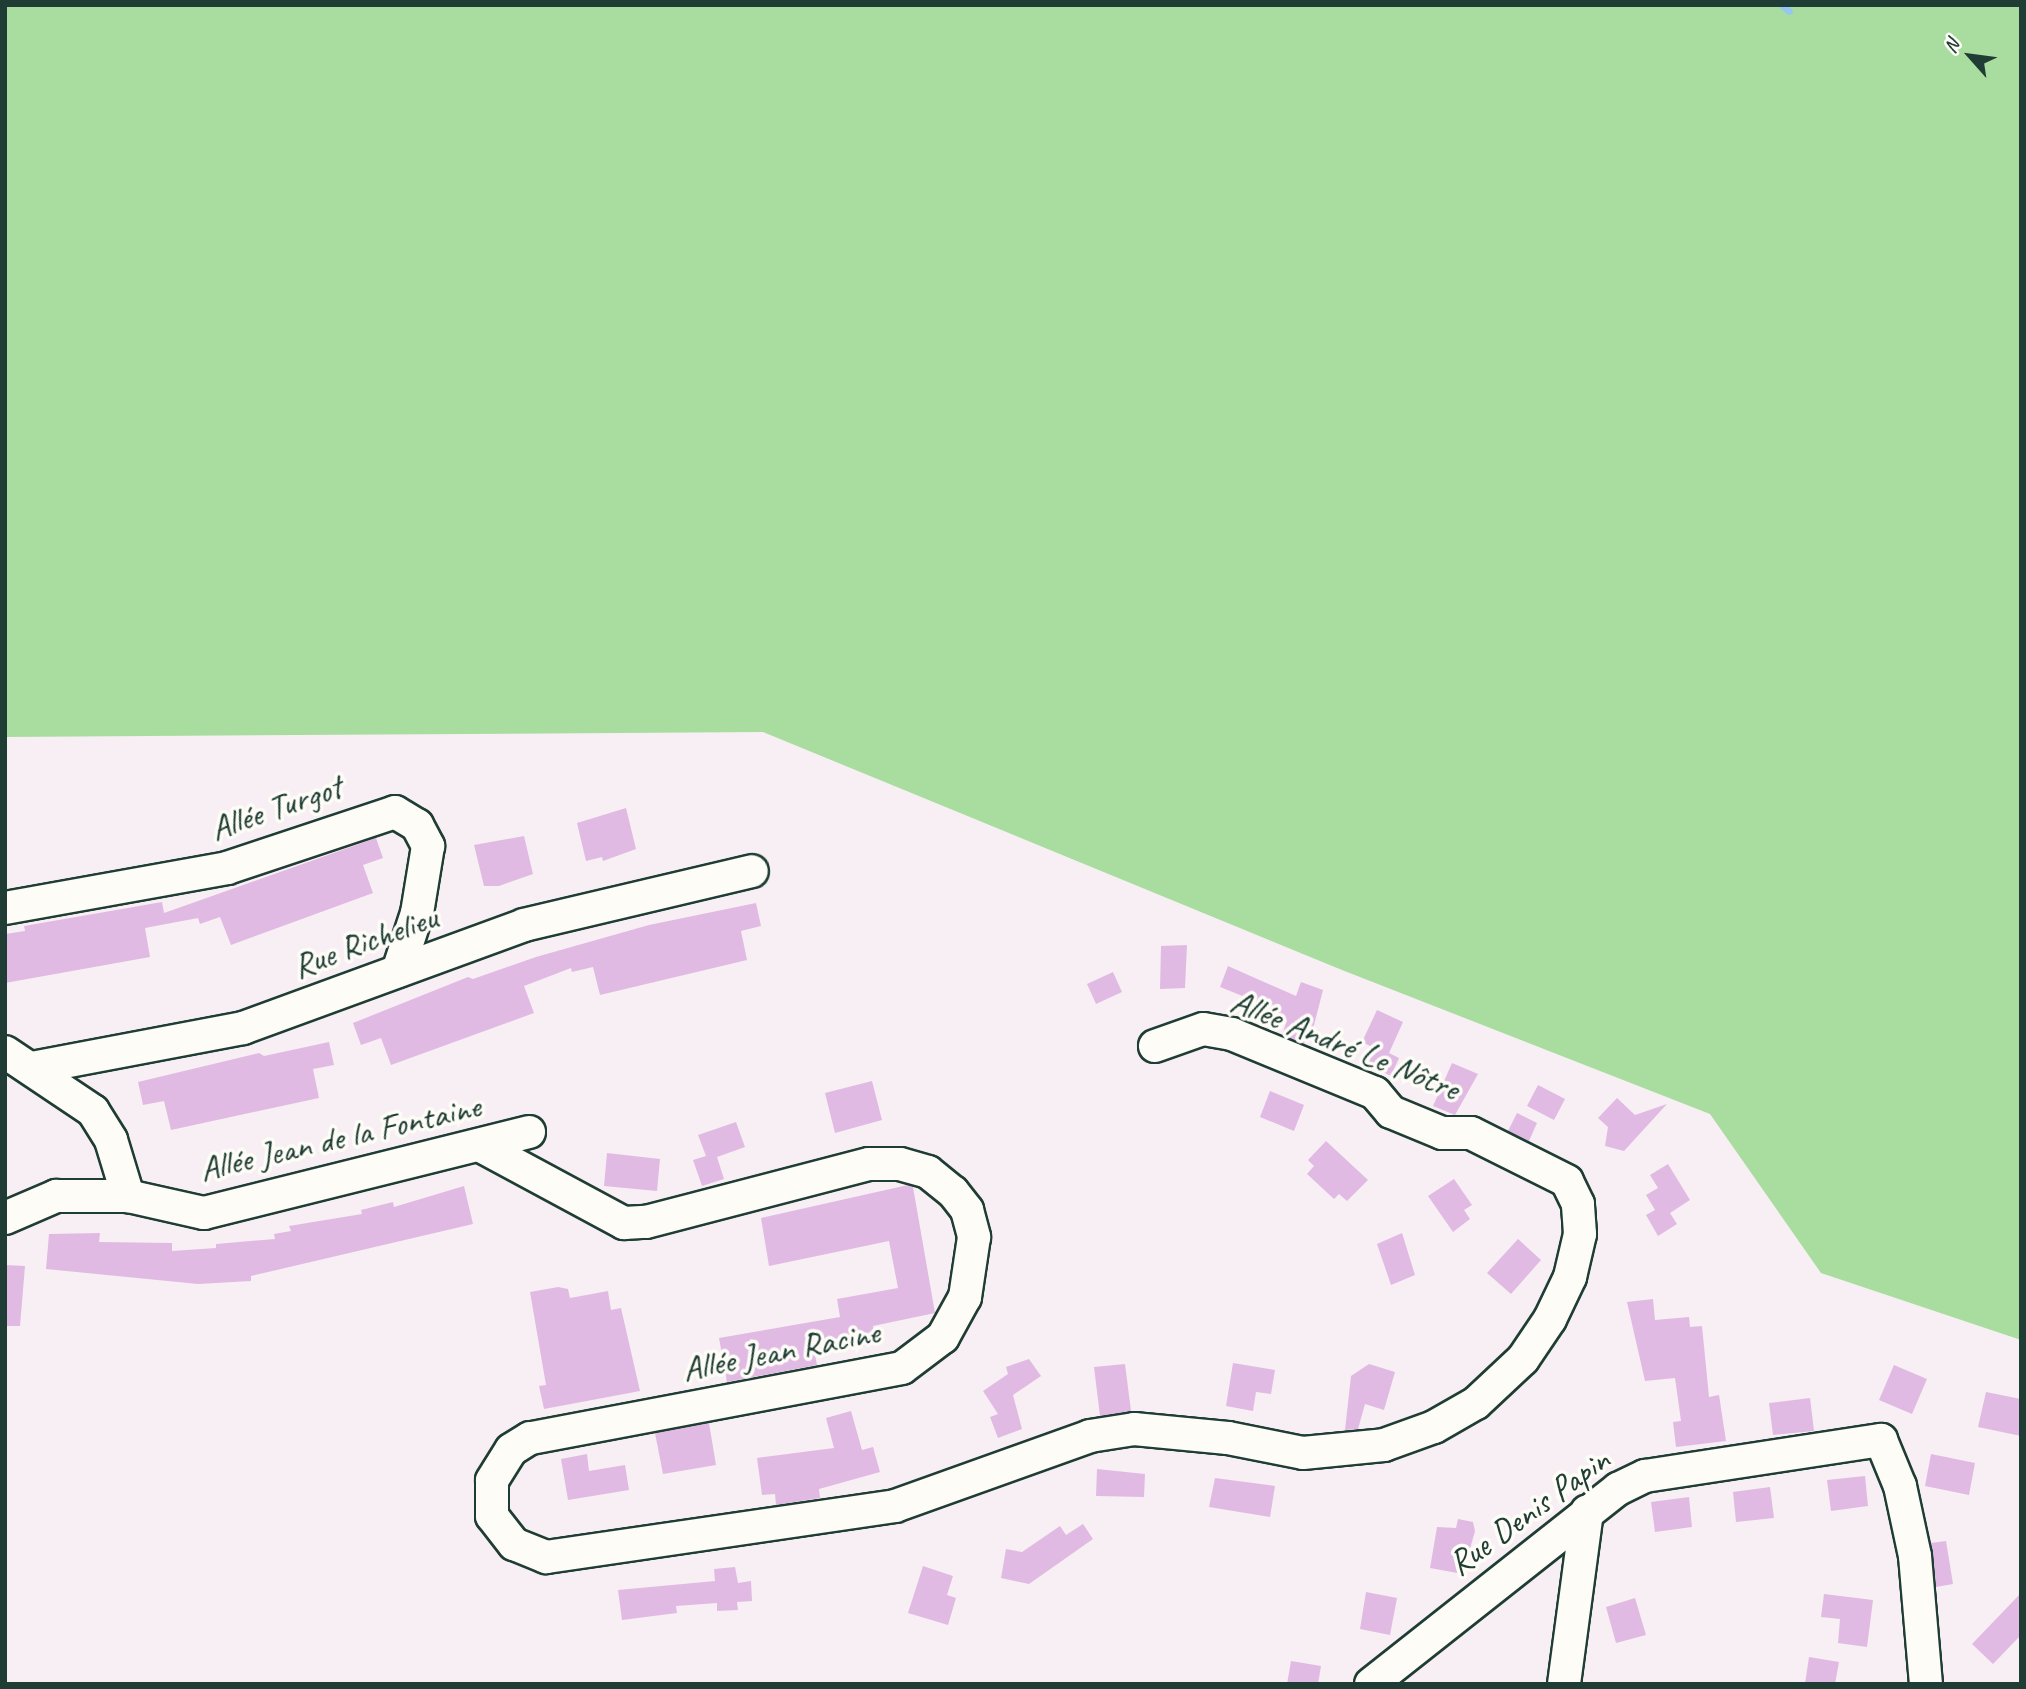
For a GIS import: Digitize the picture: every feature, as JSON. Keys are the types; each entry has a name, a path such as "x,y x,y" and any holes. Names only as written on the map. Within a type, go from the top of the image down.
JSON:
{"street":[{"name":"Allée Turgot","path":"5,908 227,868 395,812 417,825 428,846 417,912 398,971"},
{"name":"Rue Richelieu","path":"32,1068 243,1028 524,925 752,871"},
{"name":"Allée André Le Nôtre","path":"944,1489 1090,1436 1134,1429 1228,1438 1303,1453 1384,1445 1434,1427 1476,1403 1523,1359 1550,1320 1570,1277 1580,1234 1578,1204 1566,1181 1552,1170 1471,1133 1442,1133 1391,1112 1375,1093 1232,1034 1203,1028 1155,1046"},
{"path":"5,1052 93,1111 111,1140 128,1196"},
{"name":"Allée Jean de la Fontaine","path":"5,1218 56,1196 128,1196 204,1213 529,1132"},
{"name":"Allée Jean Racine","path":"479,1145 624,1223 646,1222 869,1164 900,1164 928,1172 953,1192 967,1210 974,1237 965,1297 949,1327 943,1337 902,1368 530,1438 511,1450 492,1480 489,1500 500,1532 514,1544 546,1558 895,1506 944,1489"},
{"name":"Rue Denis Papin","path":"1371,1684 1587,1512 1618,1489 1645,1476 1881,1440 1900,1486 1915,1556 1926,1684"},
{"path":"1564,1684 1587,1512"}],"green space":[{"path":"5,5 2021,5 2021,1340 1821,1273 1710,1114 1342,970 763,732 5,737"}],"building":[{"path":"626,808 636,849 603,861 602,857 586,861 577,823"},
{"path":"524,836 533,874 499,886 484,886 474,845"},
{"path":"376,838 383,858 363,865 373,893 231,945 220,917 200,924 198,918 145,928 150,957 5,983 5,934 25,931 24,926 162,902 164,913"},
{"path":"756,903 761,926 741,931 747,960 600,995 593,967 572,972 571,968 524,986 534,1013 391,1065 381,1038 361,1045 353,1023 468,977 473,979 536,957 649,925"},
{"path":"1187,945 1185,988 1160,989 1161,946"},
{"path":"1228,966 1296,996 1301,982 1323,990 1312,1033 1308,1031 1304,1044 1282,1035 1287,1020 1243,1003 1245,997 1220,987"},
{"path":"1113,972 1122,992 1096,1004 1087,984"},
{"path":"1377,1010 1403,1022 1389,1053 1399,1058 1391,1076 1364,1063 1372,1047 1362,1042"},
{"path":"329,1042 334,1065 313,1069 319,1098 171,1130 164,1101 143,1105 138,1082 259,1053 264,1056"},
{"path":"1452,1063 1478,1074 1455,1115 1433,1106"},
{"path":"872,1081 882,1120 835,1133 825,1093"},
{"path":"1538,1085 1565,1099 1554,1120 1527,1106"},
{"path":"1270,1091 1304,1105 1294,1131 1260,1117"},
{"path":"1617,1098 1635,1115 1667,1104 1624,1151 1605,1146 1608,1127 1598,1118"},
{"path":"1517,1113 1537,1123 1529,1141 1508,1131"},
{"path":"736,1122 745,1147 717,1157 724,1179 702,1186 693,1160 706,1156 698,1135"},
{"path":"1326,1141 1368,1180 1347,1201 1339,1194 1334,1199 1307,1174 1314,1166 1308,1160"},
{"path":"607,1153 660,1159 657,1191 604,1186"},
{"path":"1668,1164 1690,1200 1670,1213 1677,1224 1658,1236 1646,1215 1655,1210 1646,1195 1658,1188 1650,1175"},
{"path":"1454,1179 1472,1205 1464,1210 1470,1219 1453,1232 1428,1196"},
{"path":"908,1185 913,1187 935,1313 873,1326 876,1344 815,1355 817,1365 727,1382 719,1338 840,1317 837,1299 898,1288 889,1241 769,1266 761,1218"},
{"path":"464,1186 473,1224 251,1276 251,1281 198,1284 46,1269 49,1234 100,1233 99,1242 172,1243 172,1251 216,1248 216,1244 275,1239 274,1234 291,1231 289,1226 362,1214 361,1210 393,1202 394,1207"},
{"path":"1402,1233 1415,1275 1391,1285 1377,1244"},
{"path":"1518,1239 1541,1260 1511,1294 1487,1273"},
{"path":"5,1265 25,1266 20,1326 5,1326"},
{"path":"558,1287 568,1289 570,1298 608,1291 611,1310 621,1308 640,1391 544,1409 539,1386 546,1385 530,1292"},
{"path":"1653,1299 1655,1320 1689,1317 1690,1327 1702,1326 1709,1397 1719,1395 1726,1441 1676,1447 1673,1422 1681,1421 1675,1378 1645,1381 1627,1302"},
{"path":"1029,1359 1041,1376 1013,1395 1022,1429 998,1438 990,1417 998,1414 983,1391 1008,1374 1006,1367"},
{"path":"1233,1363 1275,1370 1271,1394 1256,1392 1253,1411 1226,1406"},
{"path":"1125,1364 1131,1411 1100,1416 1094,1367"},
{"path":"1369,1364 1395,1372 1384,1410 1365,1404 1358,1429 1345,1430 1351,1376"},
{"path":"1894,1365 1927,1379 1912,1414 1879,1400"},
{"path":"1986,1392 2021,1399 2021,1436 1978,1427"},
{"path":"1810,1398 1814,1431 1773,1435 1769,1403"},
{"path":"851,1411 862,1450 873,1447 880,1472 819,1489 820,1498 776,1505 775,1494 762,1495 757,1458 834,1448 826,1418"},
{"path":"709,1423 716,1465 663,1474 655,1433"},
{"path":"587,1454 589,1471 625,1465 629,1490 568,1500 561,1459"},
{"path":"1931,1454 1975,1463 1969,1495 1925,1486"},
{"path":"1097,1469 1145,1474 1144,1497 1096,1496"},
{"path":"1865,1476 1868,1506 1831,1511 1827,1480"},
{"path":"1215,1478 1275,1486 1270,1517 1209,1507"},
{"path":"1770,1487 1774,1518 1736,1522 1733,1492"},
{"path":"1689,1497 1692,1527 1655,1532 1651,1502"},
{"path":"1458,1519 1473,1522 1475,1531 1463,1574 1430,1568 1437,1527 1456,1528"},
{"path":"1083,1524 1093,1539 1029,1584 1001,1578 1006,1549 1022,1552 1060,1526 1066,1535"},
{"path":"1946,1541 1953,1584 1936,1587 1931,1543"},
{"path":"923,1566 953,1576 947,1595 956,1598 948,1625 908,1613"},
{"path":"735,1567 738,1583 751,1581 752,1601 737,1602 738,1610 717,1611 717,1603 676,1606 677,1613 622,1620 618,1590 715,1581 714,1569"},
{"path":"1366,1592 1397,1598 1390,1635 1360,1629"},
{"path":"2021,1593 2021,1635 1993,1664 1972,1644"},
{"path":"1824,1594 1873,1600 1867,1647 1838,1643 1840,1619 1821,1617"},
{"path":"1635,1598 1646,1635 1616,1643 1606,1607"},
{"path":"1809,1657 1839,1662 1835,1684 1805,1684"},
{"path":"1291,1661 1321,1666 1318,1684 1287,1684"}],"waterway":[{"path":"1782,5 1789,11"}]}
